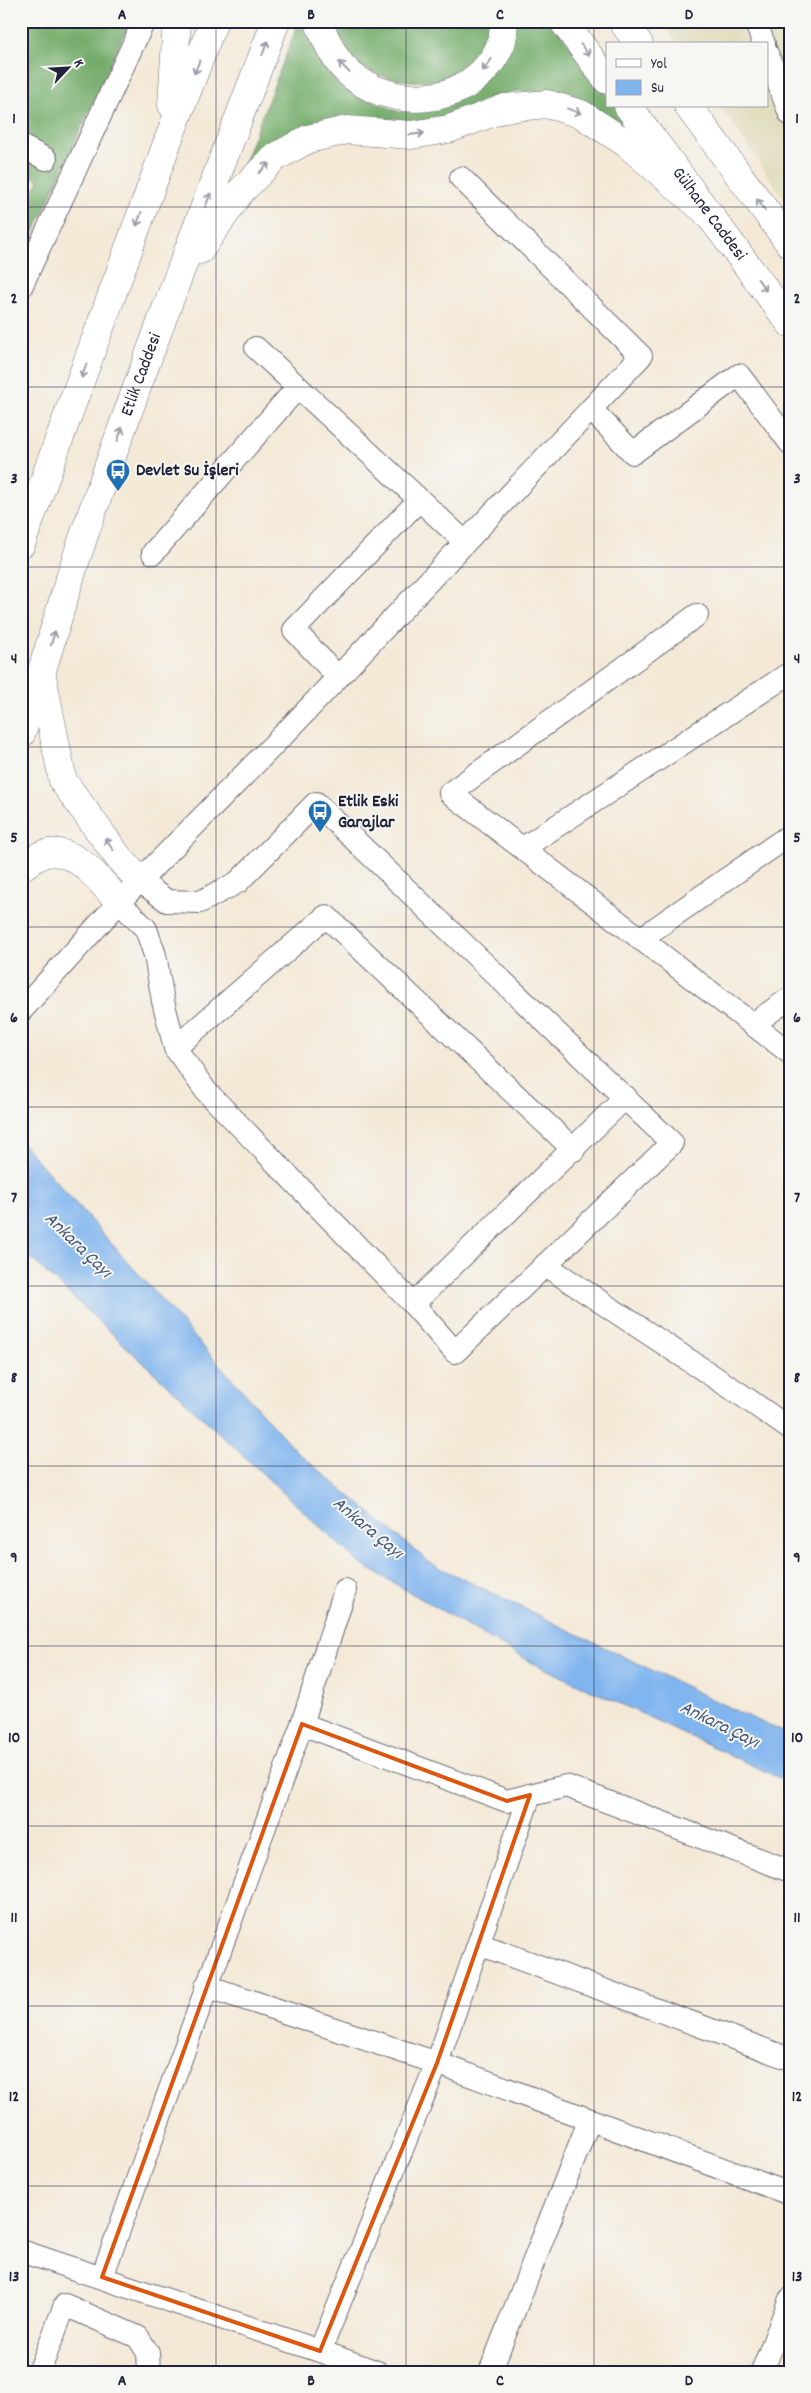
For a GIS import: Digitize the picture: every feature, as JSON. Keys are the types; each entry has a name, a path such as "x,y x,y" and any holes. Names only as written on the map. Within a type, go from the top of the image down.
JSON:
{"main road":[{"path":"169,138 176,61 177,21"},
{"path":"21,544 169,138 214,21"},
{"name":"Etlik Caddesi","path":"21,734 42,676 87,526 173,291 276,21"},
{"path":"318,21 333,56 354,78 383,92 403,98 446,95 467,85 488,67 502,43 504,21"},
{"path":"564,21 606,79"},
{"path":"622,21 638,42"},
{"path":"173,291 240,192 274,158 308,139 348,130 411,135 449,129 505,108 547,104 581,114 626,143 710,215"},
{"name":"Gülhane Caddesi","path":"630,108 790,323"},
{"path":"689,108 790,244"},
{"path":"42,676 64,781 119,858 140,882"},
{"path":"21,867 43,854 59,853 77,860 94,874 119,902"}],"street":[{"path":"21,287 144,21"},
{"path":"755,21 763,42"},
{"path":"768,56 790,114"},
{"path":"21,146 46,159"},
{"path":"21,1011 119,902 338,677 641,356 461,178"},
{"path":"256,348 465,542"},
{"path":"591,409 633,453 739,375 790,443"},
{"path":"153,553 298,387"},
{"path":"338,677 294,630 420,500"},
{"path":"697,615 450,793 790,1053"},
{"path":"523,848 790,673"},
{"path":"119,902 146,929 156,955 163,1001 175,1048 206,1091 413,1304 455,1352 672,1142 316,803 238,882 200,902 167,901 140,882"},
{"path":"640,939 790,835"},
{"path":"175,1048 326,916 574,1150"},
{"path":"753,1024 790,998"},
{"path":"413,1304 574,1150 626,1097"},
{"path":"545,1265 744,1396 790,1429"},
{"path":"102,2278 302,1724 345,1590"},
{"path":"302,1724 507,1801 566,1786 790,1871"},
{"path":"320,2351 437,2063 530,1795"},
{"path":"479,1944 790,2059"},
{"path":"206,1986 437,2063 790,2194"},
{"path":"490,2372 589,2120"},
{"path":"21,2251 320,2351 377,2372"},
{"path":"762,2372 790,2299"},
{"path":"39,2372 65,2305 138,2336 148,2353 149,2372"}],"highlighted area":[{"path":"302,1724 507,1801 530,1795 437,2063 320,2351 102,2277"}],"shaded area":[{"path":"662,21 790,21 790,207 721,108 768,108 768,42 676,42"}],"green space":[{"path":"21,21 130,21 21,261 21,217 39,180 21,171"},
{"path":"299,21 309,21 355,93 399,112 432,108 515,21 551,21 606,93 606,108 617,108 654,159 591,106 561,93 519,91 486,99 459,114 429,121 295,132 243,165"},
{"path":"331,21 491,21 491,26 468,60 456,71 439,80 427,82 398,80 370,72 359,66 348,55"}],"water":[{"name":"Ankara Çayı","path":"21,1142 297,1452 430,1563 732,1709 790,1735 790,1783 533,1663 359,1563 21,1249"}],"place":[{"name":"Devlet Su İşleri","path":"118,492"},
{"name":"Etlik Eski Garajlar","path":"320,833"}]}
